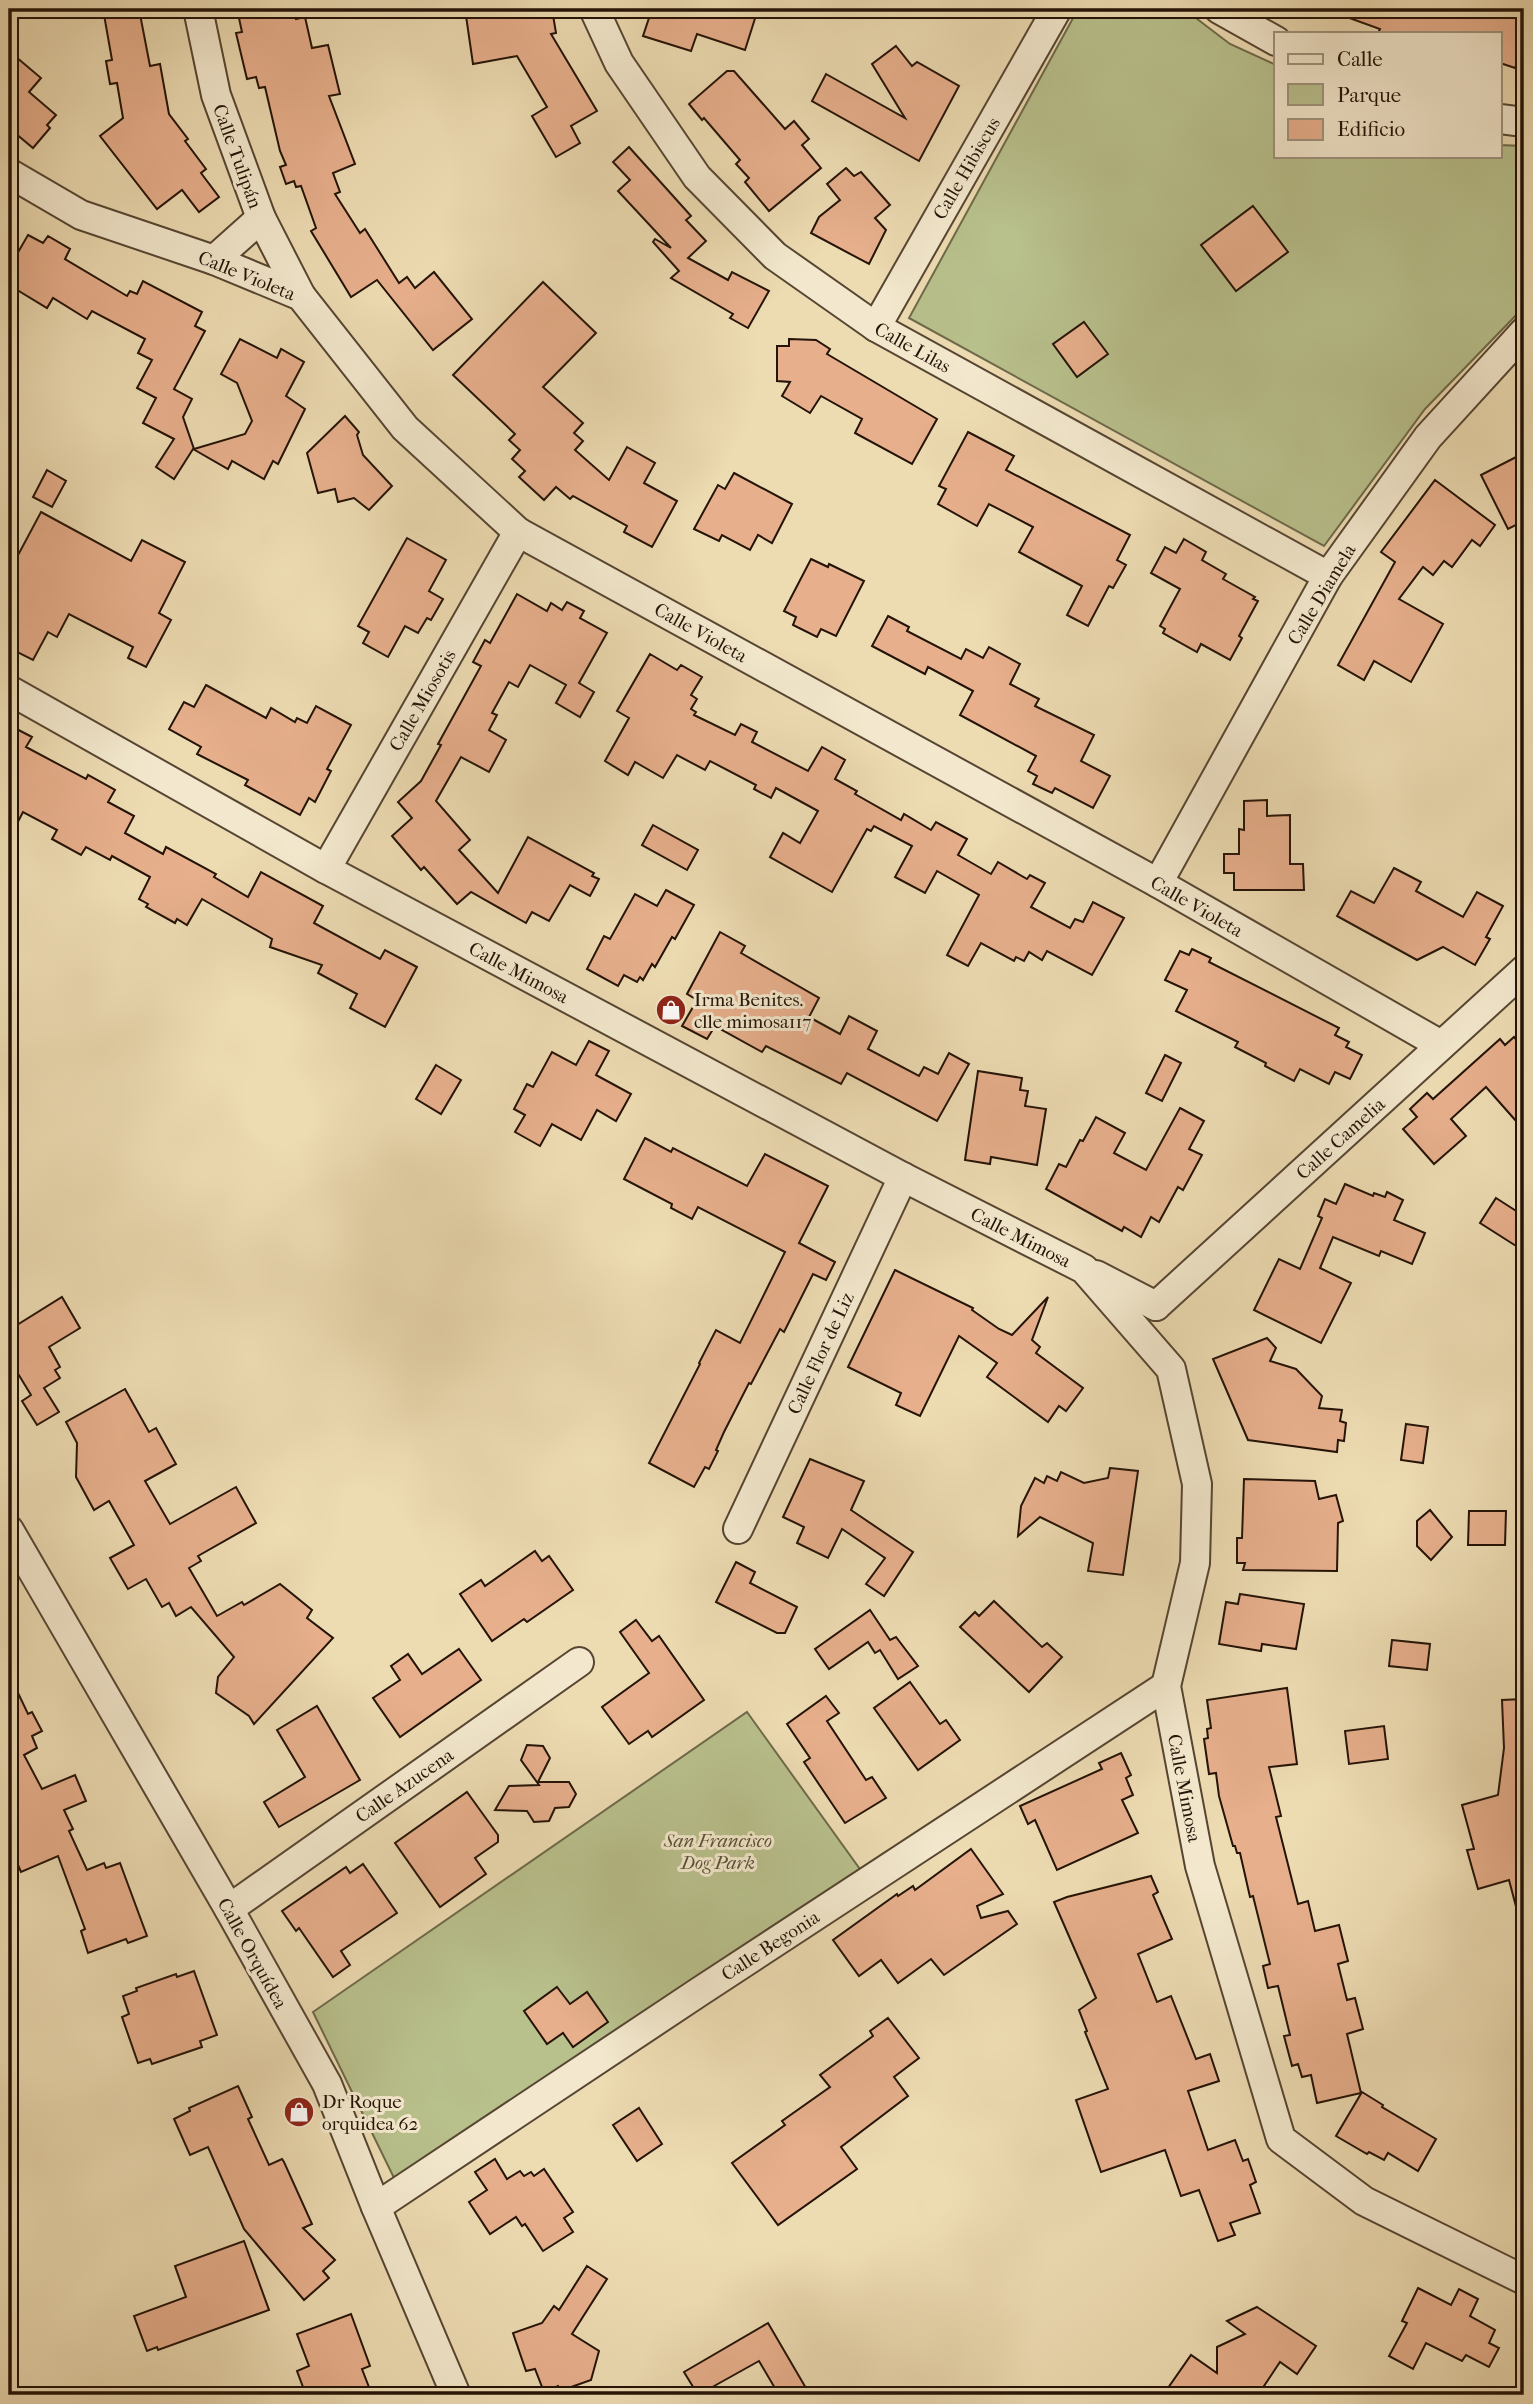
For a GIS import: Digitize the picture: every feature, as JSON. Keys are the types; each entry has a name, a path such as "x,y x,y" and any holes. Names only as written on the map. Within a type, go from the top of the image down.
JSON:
{"street":[{"name":"Calle Tulipán","path":"198,9 216,95 261,218 301,296"},
{"name":"Calle Lilas","path":"594,9 619,63 697,177 775,256 876,327 1328,576"},
{"name":"Calle Hibiscus","path":"876,327 1057,9"},
{"path":"1219,9 1274,40"},
{"path":"1502,119 1524,122"},
{"name":"Calle Violeta","path":"9,173 80,215 214,260 301,296 405,429 517,532 1158,883 1441,1045"},
{"path":"214,260 261,218"},
{"name":"Calle Diamela","path":"1158,883 1328,576 1428,437 1524,332"},
{"name":"Calle Miosotis","path":"327,869 517,532"},
{"name":"Calle Mimosa","path":"9,690 327,869 903,1177 1084,1269 1171,1369 1197,1484 1195,1563 1166,1686 1200,1866 1281,2139 1364,2201 1524,2280"},
{"name":"Calle Camelia","path":"1156,1306 1524,970"},
{"name":"Calle Flor de Liz","path":"738,1528 903,1177"},
{"path":"1084,1269 1156,1306 1171,1369"},
{"name":"Calle Orquídea","path":"9,1530 229,1909 327,2084 456,2395"},
{"name":"Calle Azucena","path":"229,1909 579,1662"},
{"name":"Calle Begonia","path":"376,2207 710,1984 1166,1686"}],"green space":[{"path":"1078,9 1184,9 1230,44 1274,64 1274,158 1502,158 1502,145 1524,146 1524,307 1425,409 1324,546 909,318"},
{"name":"San Francisco Dog Park","path":"747,1712 862,1872 396,2182 313,2012"}],"building":[{"path":"103,9 139,9 150,66 160,64 169,114 188,139 185,141 206,169 201,173 219,197 199,212 182,190 157,209 100,136 123,118 117,83 110,84 106,61 112,60"},
{"path":"237,9 294,9 296,19 305,17 312,48 328,45 340,94 329,96 355,164 333,173 340,192 335,194 360,233 365,229 399,283 407,277 415,288 434,272 472,319 433,350 377,280 351,297 311,231 316,228 301,186 296,187 294,181 286,184 280,167 286,165 280,151 265,87 259,88 256,77 247,79 236,33 242,32"},
{"path":"465,9 552,9 556,33 551,34 597,111 571,126 580,143 556,157 532,116 547,107 517,56 473,64"},
{"path":"652,9 758,9 745,50 697,34 691,51 643,36"},
{"path":"1524,9 1524,42 1515,68 1502,64 1502,32 1378,32 1380,29 1330,11"},
{"path":"896,46 912,66 917,62 959,86 919,161 812,101 826,74 905,118 872,64"},
{"path":"9,51 41,78 29,92 56,115 47,125 50,128 33,148 9,128"},
{"path":"727,71 734,71 785,129 794,121 809,139 802,145 821,168 769,211 745,182 749,178 736,164 740,160 689,104"},
{"path":"629,147 691,216 686,220 706,241 688,258 728,280 732,272 769,291 748,328 730,318 733,314 671,278 679,271 653,242 655,239 671,248 618,191 630,180 613,162"},
{"path":"846,168 854,176 861,172 890,205 875,218 886,230 869,264 811,233 819,217 840,200 827,184"},
{"path":"1253,206 1288,252 1236,291 1201,245"},
{"path":"28,235 43,243 48,236 70,249 65,259 127,296 130,291 137,294 143,281 202,312 195,326 205,331 174,389 192,399 183,417 194,449 245,434 252,421 237,383 221,374 240,339 277,358 281,349 304,362 286,396 305,409 278,464 273,461 264,479 232,461 228,469 193,449 174,479 156,467 174,439 143,423 156,398 137,388 152,360 138,353 145,339 92,311 87,319 53,298 47,308 9,285 9,268"},
{"path":"543,282 596,333 543,387 583,423 574,433 583,441 575,450 609,480 627,447 655,463 644,483 677,501 652,547 624,532 627,526 573,496 570,499 556,487 544,500 519,477 525,471 512,459 520,450 509,440 515,434 453,375"},
{"path":"1084,322 1108,354 1077,377 1053,344"},
{"path":"789,339 816,340 830,349 827,354 937,419 912,464 855,433 862,419 821,396 810,413 782,396 790,382 777,381 777,346 789,346"},
{"path":"345,416 359,432 357,435 363,455 392,486 369,510 354,498 338,502 335,489 318,493 307,453"},
{"path":"968,432 1014,456 1006,470 1130,535 1117,560 1126,565 1113,588 1109,586 1088,626 1067,615 1082,586 1019,552 1033,527 989,504 977,526 938,504 946,489 939,486"},
{"path":"1524,453 1524,521 1508,529 1481,475"},
{"path":"47,470 66,481 52,507 33,497"},
{"path":"734,473 792,504 772,543 758,535 750,550 722,535 719,541 694,529 718,485 725,489"},
{"path":"1435,480 1495,525 1480,546 1472,540 1452,567 1444,561 1433,575 1423,567 1399,599 1443,624 1411,682 1374,661 1364,680 1338,665 1395,562 1381,552"},
{"path":"41,512 131,561 142,540 185,562 159,613 171,620 146,667 128,658 133,647 69,614 57,637 48,632 33,660 9,648 9,640 15,628 9,624 9,572"},
{"path":"407,538 446,560 429,591 443,599 431,620 427,618 418,633 405,626 388,657 363,643 369,632 358,626"},
{"path":"1184,539 1206,552 1202,560 1226,574 1223,579 1258,601 1239,636 1242,638 1230,660 1201,644 1197,652 1163,633 1165,629 1160,626 1180,589 1151,573 1165,547 1176,553"},
{"path":"811,559 828,567 829,564 864,581 836,636 821,629 817,637 793,625 796,617 784,611"},
{"path":"517,594 547,611 551,603 562,610 567,602 584,611 580,618 607,633 579,683 594,692 580,717 556,703 566,685 530,665 518,687 509,682 492,713 497,715 489,730 506,740 489,772 461,757 436,801 470,840 459,850 498,893 528,837 594,873 592,876 599,879 590,896 570,885 549,921 532,912 526,923 471,892 457,904 424,867 421,870 392,836 412,818 398,802 421,781 481,666 473,662 485,640 490,643"},
{"path":"888,616 909,627 907,631 961,659 966,649 983,658 989,647 1020,664 1010,684 1039,699 1035,706 1094,735 1081,761 1110,776 1093,808 1055,788 1052,793 1033,784 1037,776 1028,771 1036,756 960,715 973,691 928,667 925,674 872,646"},
{"path":"650,654 677,670 681,665 702,677 691,695 697,699 691,709 696,712 694,715 735,735 741,724 757,732 752,742 808,771 822,747 845,760 835,779 857,791 855,794 901,820 904,814 931,830 936,822 967,839 958,855 991,874 998,862 1027,879 1030,875 1045,883 1031,907 1070,928 1075,919 1083,922 1093,902 1124,918 1092,975 1047,951 1042,960 1029,952 1024,961 1016,957 1014,961 981,943 968,966 947,955 979,895 937,871 925,893 895,877 912,846 874,826 871,831 867,829 832,892 770,857 783,833 800,843 818,811 776,788 771,798 754,789 756,785 710,761 705,770 677,755 663,778 635,762 628,775 605,761 629,718 617,711"},
{"path":"206,685 266,718 271,708 295,722 297,718 307,723 316,706 351,725 327,769 331,771 315,802 309,798 300,815 245,785 248,780 197,754 201,747 169,729 184,702 194,707"},
{"path":"9,725 32,737 26,747 86,779 88,775 115,790 108,802 134,816 125,833 163,854 166,847 216,874 214,877 248,897 261,872 323,906 314,923 380,959 385,950 417,967 385,1027 350,1008 357,994 318,973 322,965 270,947 272,939 202,899 187,925 177,919 175,923 146,907 148,904 139,899 150,877 112,856 110,860 86,847 81,855 52,839 57,830 23,812 9,839"},
{"path":"1267,800 1267,816 1290,815 1290,864 1303,864 1304,890 1234,890 1234,873 1224,873 1224,854 1239,854 1239,829 1244,830 1244,801"},
{"path":"653,825 698,850 687,870 642,845"},
{"path":"1394,868 1421,882 1416,891 1463,917 1477,892 1503,906 1486,937 1490,939 1475,965 1443,947 1417,960 1337,916 1351,891 1374,903"},
{"path":"666,890 694,905 675,939 672,937 655,967 652,964 643,980 640,977 637,982 624,975 618,986 587,969 604,936 610,939 635,894 657,906"},
{"path":"720,932 745,946 741,953 819,998 809,1017 840,1034 849,1016 877,1031 868,1049 919,1076 924,1067 938,1074 949,1053 969,1064 937,1121 847,1073 841,1084 766,1046 762,1052 715,1026 707,1039 682,1026 697,1000 687,994"},
{"path":"1192,949 1211,958 1209,962 1339,1028 1335,1035 1349,1042 1346,1047 1362,1055 1350,1079 1335,1072 1329,1084 1300,1069 1294,1081 1235,1047 1238,1042 1176,1011 1187,990 1165,980 1180,951 1189,955"},
{"path":"1514,1037 1524,1048 1524,1130 1486,1087 1451,1119 1466,1136 1434,1164 1403,1129 1417,1117 1410,1109 1427,1093 1433,1099 1500,1039 1505,1045"},
{"path":"589,1041 609,1051 596,1075 631,1094 616,1121 597,1110 581,1140 552,1124 540,1146 515,1132 525,1115 514,1109 527,1084 533,1087 552,1052 576,1065"},
{"path":"1165,1055 1181,1063 1162,1101 1146,1093"},
{"path":"436,1065 461,1080 441,1114 416,1099"},
{"path":"978,1071 1022,1078 1020,1090 1028,1091 1025,1106 1046,1109 1037,1165 991,1157 990,1164 965,1160"},
{"path":"1180,1108 1204,1121 1189,1149 1202,1155 1183,1190 1178,1187 1159,1222 1151,1217 1141,1237 1124,1227 1122,1231 1046,1189 1059,1164 1066,1167 1096,1117 1125,1133 1114,1153 1146,1170"},
{"path":"645,1138 671,1152 673,1148 747,1186 765,1154 828,1186 799,1243 835,1262 826,1280 813,1274 784,1332 780,1329 751,1384 749,1383 709,1469 705,1467 694,1487 649,1463 716,1330 740,1343 785,1252 698,1207 692,1219 671,1208 672,1204 624,1179"},
{"path":"1345,1184 1373,1196 1374,1193 1385,1197 1387,1192 1403,1200 1394,1220 1425,1233 1412,1264 1381,1251 1379,1256 1333,1237 1320,1268 1351,1283 1321,1343 1254,1310 1279,1259 1300,1269 1322,1218 1318,1216 1325,1199 1336,1204"},
{"path":"1496,1198 1524,1216 1524,1251 1480,1223"},
{"path":"895,1270 973,1308 972,1310 999,1329 1012,1335 1048,1297 1032,1340 1040,1347 1036,1353 1083,1388 1066,1411 1059,1406 1048,1422 987,1377 997,1363 959,1336 920,1416 896,1405 901,1393 848,1367"},
{"path":"62,1297 80,1328 49,1347 60,1367 55,1370 60,1378 44,1388 59,1412 37,1425 22,1401 31,1395 9,1359 9,1330"},
{"path":"1267,1338 1276,1348 1270,1361 1296,1369 1322,1396 1319,1408 1342,1410 1340,1421 1346,1423 1344,1441 1338,1440 1337,1452 1248,1440 1213,1359"},
{"path":"125,1389 149,1432 156,1428 176,1464 145,1481 170,1524 236,1487 256,1523 198,1556 201,1561 189,1568 217,1616 242,1602 244,1605 280,1584 312,1610 307,1618 333,1638 254,1724 249,1716 216,1693 218,1677 234,1657 191,1607 176,1616 169,1603 162,1607 146,1579 128,1589 110,1558 134,1545 109,1501 94,1510 76,1477 77,1443 66,1422"},
{"path":"1406,1424 1428,1427 1423,1463 1401,1460"},
{"path":"810,1459 864,1481 851,1510 913,1552 884,1596 866,1584 885,1558 842,1529 828,1558 797,1543 804,1527 783,1517"},
{"path":"1110,1468 1138,1471 1123,1575 1088,1571 1093,1543 1040,1517 1018,1536 1021,1506 1035,1478 1044,1483 1047,1476 1057,1481 1061,1472 1084,1483 1108,1478"},
{"path":"1244,1479 1315,1481 1319,1499 1336,1495 1343,1521 1338,1523 1337,1571 1243,1570 1245,1563 1237,1563 1237,1538 1242,1538"},
{"path":"1430,1510 1452,1537 1431,1560 1417,1546 1417,1521"},
{"path":"1469,1511 1506,1511 1505,1545 1468,1545"},
{"path":"535,1551 542,1561 549,1556 573,1590 527,1622 524,1619 492,1641 460,1594 481,1580 485,1586"},
{"path":"736,1562 755,1572 750,1583 797,1607 785,1633 777,1633 716,1602"},
{"path":"1240,1594 1304,1604 1296,1649 1262,1644 1261,1651 1219,1644 1226,1602 1238,1604"},
{"path":"994,1601 1042,1647 1047,1643 1062,1657 1029,1692 960,1627 975,1612 979,1616"},
{"path":"870,1610 890,1640 896,1637 918,1666 898,1679 880,1650 875,1653 868,1642 829,1669 815,1649"},
{"path":"636,1620 652,1641 659,1636 704,1700 652,1737 648,1731 629,1744 602,1707 649,1673 620,1632"},
{"path":"1392,1640 1430,1644 1427,1670 1389,1666"},
{"path":"459,1649 481,1680 400,1737 373,1698 400,1680 391,1666 408,1654 422,1674"},
{"path":"9,1674 28,1714 32,1712 42,1731 32,1736 37,1748 24,1755 42,1789 75,1775 86,1801 64,1810 73,1829 69,1831 87,1870 104,1863 106,1868 120,1863 147,1936 128,1943 126,1939 88,1953 81,1931 85,1929 58,1856 21,1872 9,1844"},
{"path":"910,1682 940,1724 946,1720 960,1740 918,1770 874,1708"},
{"path":"1287,1688 1297,1764 1269,1767 1281,1816 1276,1817 1298,1904 1308,1901 1315,1931 1339,1925 1348,1961 1338,1964 1347,2000 1355,1998 1363,2029 1347,2034 1361,2093 1317,2103 1311,2075 1302,2077 1298,2064 1292,2066 1284,2036 1290,2035 1278,1986 1268,1988 1263,1966 1270,1964 1253,1896 1250,1897 1240,1853 1237,1853 1233,1846 1219,1796 1216,1773 1209,1774 1204,1739 1208,1738 1207,1729 1211,1728 1207,1700"},
{"path":"826,1696 839,1713 827,1721 866,1780 872,1777 886,1798 845,1823 804,1762 810,1758 787,1724"},
{"path":"1524,1699 1524,1913 1518,1914 1509,1880 1478,1889 1467,1850 1474,1849 1462,1805 1498,1795 1504,1748 1502,1700"},
{"path":"317,1706 360,1780 279,1827 264,1802 305,1777 277,1730"},
{"path":"1384,1726 1388,1759 1349,1764 1345,1731"},
{"path":"527,1745 543,1746 550,1758 538,1782 569,1782 576,1794 569,1807 555,1808 549,1821 534,1822 527,1811 495,1810 509,1786 539,1785 521,1760"},
{"path":"1121,1753 1131,1775 1126,1778 1133,1795 1122,1800 1138,1833 1057,1870 1035,1820 1028,1824 1020,1806 1102,1769 1099,1763"},
{"path":"467,1792 498,1835 498,1842 475,1858 486,1874 440,1907 395,1843"},
{"path":"971,1849 1003,1894 977,1906 981,1918 1008,1911 1017,1924 944,1975 931,1959 898,1983 881,1960 859,1976 833,1940 897,1894 898,1896 913,1886 915,1890"},
{"path":"363,1864 397,1913 341,1951 350,1965 333,1977 299,1928 296,1931 282,1911 346,1867 350,1873"},
{"path":"1151,1876 1158,1892 1153,1895 1172,1939 1138,1954 1157,2002 1171,1996 1196,2059 1210,2054 1219,2081 1188,2091 1208,2150 1235,2140 1243,2161 1248,2159 1256,2182 1250,2185 1260,2213 1230,2223 1235,2235 1218,2241 1199,2190 1181,2196 1165,2150 1101,2172 1076,2100 1108,2089 1079,2010 1096,1998 1054,1902"},
{"path":"194,1971 217,2035 200,2041 202,2047 152,2064 150,2059 138,2063 122,2017 129,2014 123,1996 137,1991 136,1988 176,1974 177,1977"},
{"path":"557,1987 570,2004 587,1992 608,2022 573,2047 563,2033 547,2044 524,2011"},
{"path":"888,2018 919,2058 894,2077 908,2096 841,2147 857,2169 778,2225 732,2163 785,2125 782,2121 830,2087 820,2075 873,2036 870,2031"},
{"path":"238,2086 252,2117 248,2119 269,2165 282,2159 284,2162 312,2224 303,2228 335,2260 323,2271 329,2278 304,2300 244,2229 208,2147 190,2155 174,2119 190,2111 189,2108"},
{"path":"1362,2092 1436,2139 1418,2171 1388,2153 1384,2160 1369,2152 1367,2154 1336,2136"},
{"path":"639,2108 662,2144 637,2161 613,2125"},
{"path":"495,2159 507,2179 520,2171 524,2176 531,2172 534,2176 544,2169 573,2212 564,2218 573,2232 543,2251 525,2224 522,2226 516,2217 490,2234 469,2202 487,2190 475,2172"},
{"path":"244,2241 269,2310 158,2350 157,2347 147,2351 134,2316 186,2297 175,2266"},
{"path":"587,2266 607,2279 572,2334 599,2351 591,2380 560,2391 558,2386 544,2392 535,2369 526,2371 513,2333 542,2323 554,2306 559,2310"},
{"path":"1418,2288 1451,2305 1459,2289 1478,2299 1470,2316 1495,2330 1489,2343 1499,2348 1489,2367 1466,2355 1462,2361 1426,2343 1413,2369 1389,2356 1407,2323 1402,2321"},
{"path":"1257,2307 1316,2346 1297,2374 1280,2362 1258,2395 1180,2395 1168,2388 1191,2355 1217,2373 1217,2347 1245,2334 1227,2321"},
{"path":"351,2314 370,2366 362,2369 372,2395 306,2395 297,2371 309,2366 297,2334"},
{"path":"768,2323 810,2395 779,2395 759,2361 698,2395 684,2372"}],"place":[{"name":"Irma Benites. clle mimosa117","path":"671,1010"},
{"name":"Dr Roque orquidea 62","path":"299,2112"}]}
